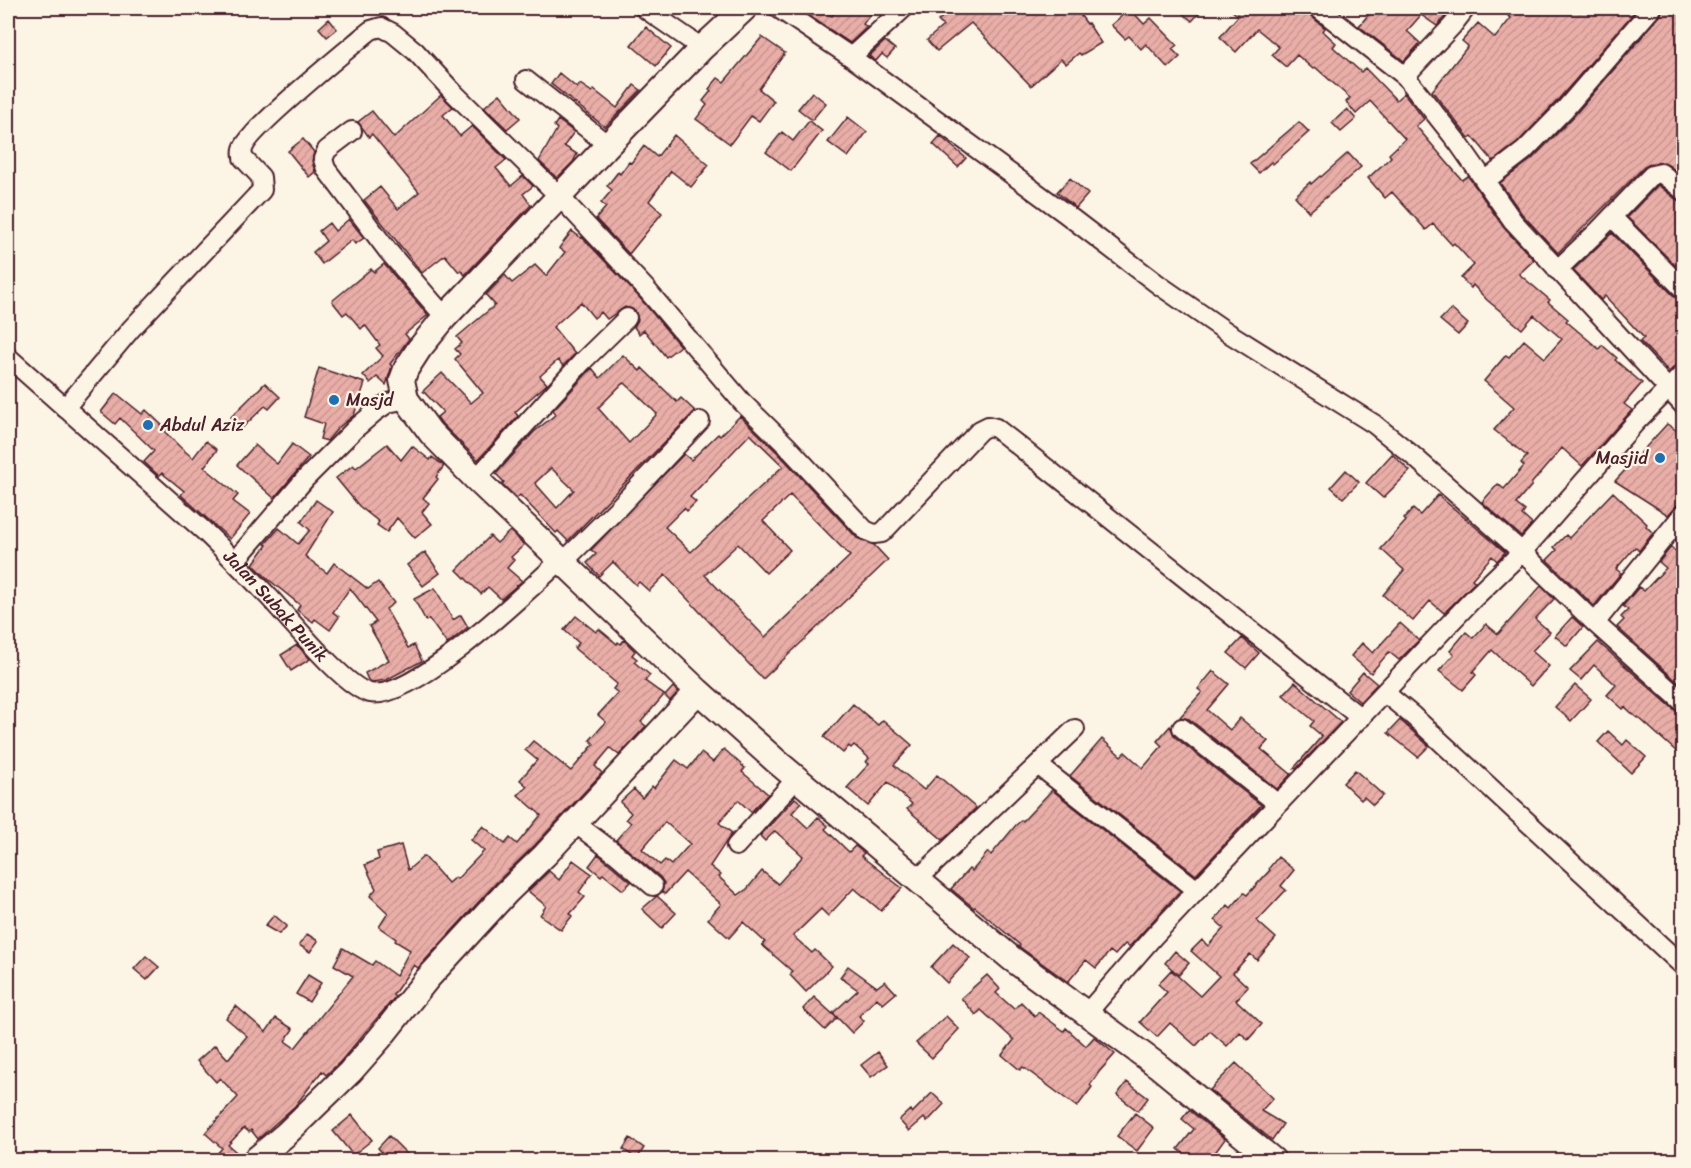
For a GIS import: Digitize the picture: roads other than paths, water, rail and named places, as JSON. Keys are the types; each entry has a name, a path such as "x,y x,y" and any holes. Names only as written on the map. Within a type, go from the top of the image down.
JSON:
{"street":[{"path":"644,8 702,48"},
{"path":"745,8 702,48 608,145 446,317 419,349 406,369 402,380 406,399 431,433 476,479 698,691 797,778 1012,959 1157,1065 1273,1161"},
{"path":"778,8 851,57 1227,333 1374,424 1522,552 1595,623 1683,703"},
{"path":"851,57 904,8"},
{"path":"1318,8 1405,76 1459,144 1513,221 1683,406"},
{"path":"1405,76 1466,8"},
{"path":"1485,182 1524,151 1565,109 1652,8"},
{"path":"65,408 131,329 262,190 261,177 243,158 243,148 248,141 366,34 376,27 385,28 415,51 453,92 497,132 560,197 647,290 742,402 786,445 865,530 874,534 882,532 980,430 988,426 996,428 1361,718"},
{"path":"526,80 608,145"},
{"path":"352,130 327,150 323,159 326,169 388,251 446,317"},
{"path":"1557,270 1652,175 1661,173 1683,191"},
{"path":"1612,217 1683,290"},
{"path":"476,479 582,362 627,318"},
{"name":"Jalan Subak Punik","path":"8,357 235,561 356,687 369,693 379,694 406,684 482,632 562,561 641,484 700,421"},
{"path":"1087,1013 1278,804 1472,600 1522,552 1635,423 1683,373"},
{"path":"235,561 305,479 355,429 376,411 388,404 406,399"},
{"path":"1595,623 1683,513"},
{"path":"255,1161 350,1072 427,979 698,691"},
{"path":"1385,693 1413,716 1683,968"},
{"path":"1182,728 1278,804"},
{"path":"918,879 1075,729"},
{"path":"1038,765 1197,890"},
{"path":"736,846 797,778"},
{"path":"575,823 653,886"}],"place":[{"name":"Masjd","path":"334,400"},
{"name":"Abdul Aziz","path":"148,425"},
{"name":"Masjid","path":"1660,458"}]}
